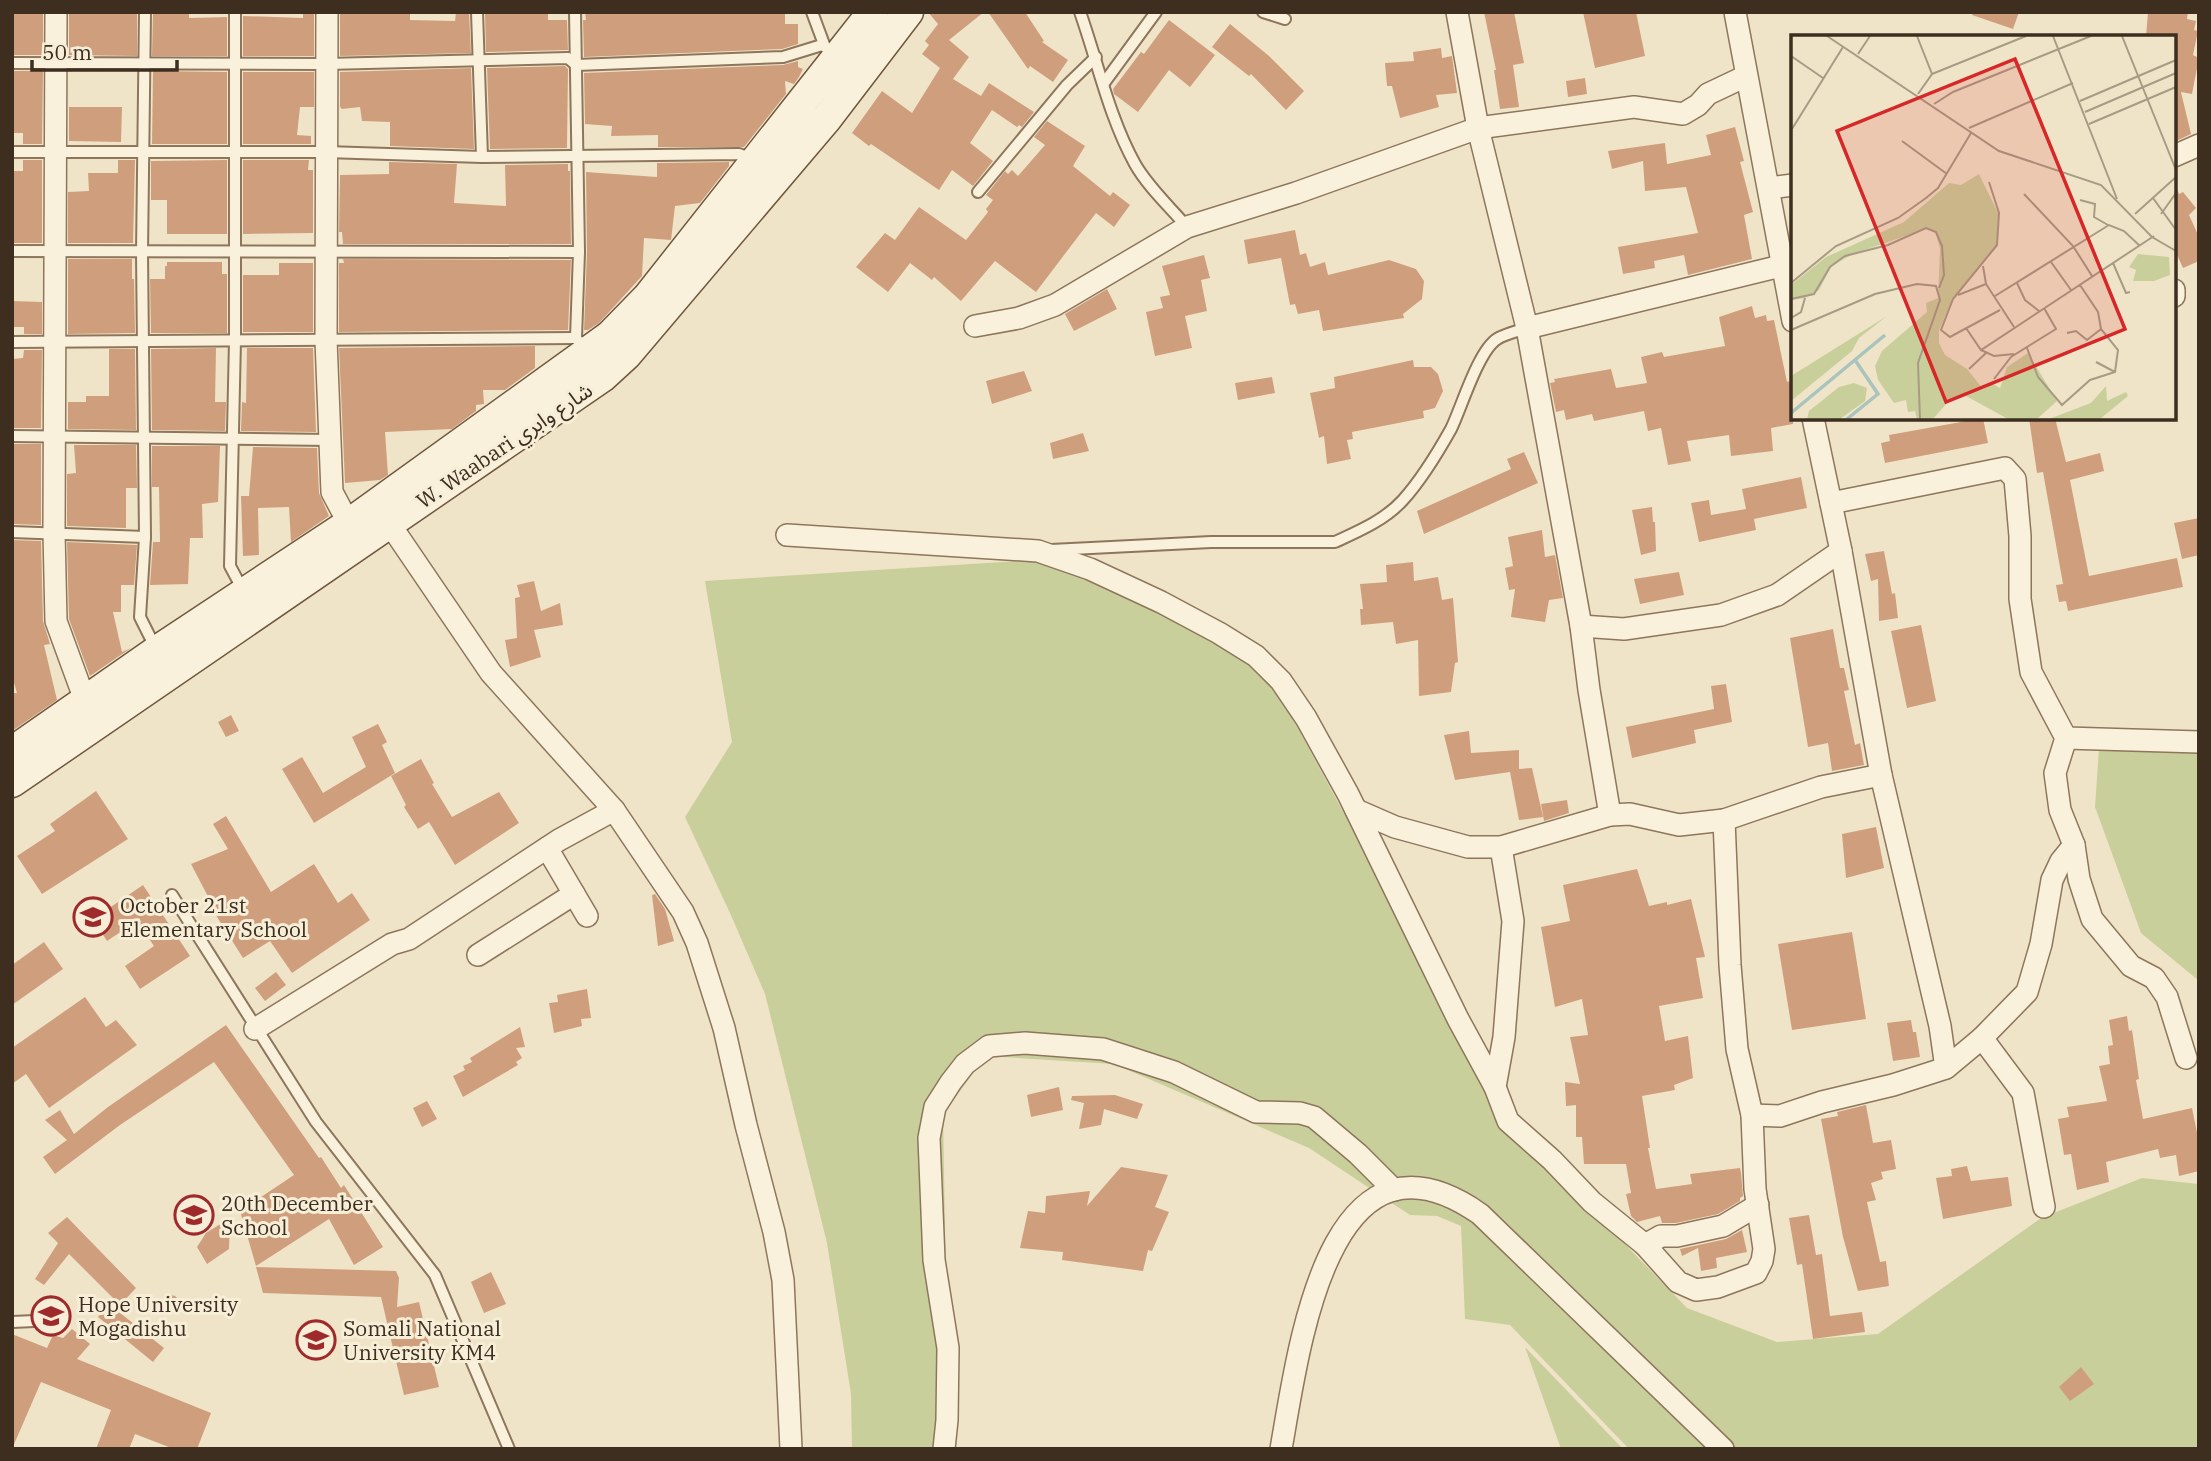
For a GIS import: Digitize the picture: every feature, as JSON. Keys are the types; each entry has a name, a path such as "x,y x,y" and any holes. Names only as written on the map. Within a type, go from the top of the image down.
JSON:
{"main road":[{"name":"W. Waabari شارع وابري","path":"12,752 157,651 349,524 482,426 582,346 610,336 648,297 756,160 830,52 873,12"},
{"name":"W. Waabari شارع وابري","path":"12,782 602,377 626,355 827,118 908,12"}],"street":[{"path":"56,12 56,621 86,703"},
{"path":"327,12 326,340 332,492 349,524"},
{"path":"1457,12 1478,128 1527,328 1581,626 1610,815"},
{"path":"1735,12 1791,312"},
{"path":"975,326 1019,318 1055,305 1187,227 1296,193 1478,128 1634,107 1683,114 1708,94 1746,76"},
{"path":"2176,155 2199,145"},
{"path":"1769,188 1791,185"},
{"path":"1527,328 1781,266"},
{"path":"1813,420 1841,551 1881,775 1940,1026 1946,1068"},
{"path":"1831,503 2005,468 2015,479 2020,536 2020,600 2031,672 2066,738 2055,773 2060,810 2074,845 2080,879 2092,919 2131,966 2154,978 2167,997 2186,1058"},
{"path":"389,523 491,673 614,810 682,912 697,943 724,1028 774,1232 783,1280 791,1449"},
{"path":"787,535 1038,551 1090,569 1161,602 1256,656 1282,681 1356,810 1458,1018 1495,1087 1508,1121 1552,1160 1592,1202 1645,1245 1678,1282 1696,1290 1718,1287 1756,1273 1764,1249 1755,1189 1752,1115 1737,1049 1730,965 1724,820"},
{"path":"1581,626 1624,629 1721,615 1777,595 1841,551"},
{"path":"2066,738 2199,742"},
{"path":"1356,810 1395,827 1468,847 1501,847 1610,815 1630,814 1679,825 1724,820 1821,787 1881,775"},
{"path":"255,1029 392,944 409,939 547,848 614,810"},
{"path":"1752,1115 1780,1116 1822,1102 1893,1086 1946,1068 1982,1038 2027,992 2041,944 2052,880 2061,861 2074,845"},
{"path":"1495,1087 1504,1037 1513,921 1501,847"},
{"path":"547,848 587,916"},
{"path":"478,955 574,894"},
{"path":"1982,1038 2024,1093 2044,1207"},
{"path":"944,1449 948,1348 934,1259 929,1138 935,1107 951,1082 965,1064 989,1046 1025,1043 1103,1049 1174,1072 1256,1112 1314,1116 1394,1190"},
{"path":"1281,1449 1302,1335 1327,1257 1354,1217 1371,1201 1394,1190 1417,1188 1439,1191 1458,1198 1480,1214 1723,1449"},
{"path":"1645,1245 1661,1236 1678,1236 1723,1226 1758,1205"}],"lane":[{"path":"145,12 142,253 145,537 140,617 157,651"},
{"path":"235,12 235,340 230,566 245,595"},
{"path":"477,12 482,158"},
{"path":"12,342 326,340 582,346 575,12"},
{"path":"12,63 326,64 568,58 576,65 783,57 830,52 812,12"},
{"path":"1080,12 1114,119 1137,167 1187,227"},
{"path":"1104,83 1156,12"},
{"path":"1263,12 1285,19"},
{"path":"978,192 1067,85 1096,57"},
{"path":"12,152 326,152 482,158 739,154 756,160"},
{"path":"12,251 579,252"},
{"path":"1038,551 1211,542 1335,542 1375,523 1402,502 1433,460 1452,426 1466,389 1495,340 1527,328"},
{"path":"12,436 330,440"},
{"path":"12,532 145,537"},
{"path":"172,895 316,1122 435,1275 509,1449"},
{"path":"12,1322 57,1320"}],"green space":[{"path":"1050,559 1264,665 1515,1131 1687,1308 1777,1342 1878,1334 2041,1218 2142,1178 2199,1184 2199,1449 1629,1449 1510,1325 1465,1319 1461,1226 1437,1216 1410,1215 1309,1148 1114,1064 986,1056 943,1114 949,1449 852,1449 851,1394 827,1243 765,994 685,817 732,742 705,581"},
{"path":"2199,731 2199,981 2141,933 2095,807 2099,748"},
{"path":"1525,1347 1623,1449 1561,1449"}],"building":[{"path":"12,12 43,12 43,55 12,55"},
{"path":"69,12 137,12 137,56 69,55"},
{"path":"153,12 189,12 189,18 227,17 227,56 152,56"},
{"path":"303,12 314,12 314,56 243,56 243,16 303,18"},
{"path":"340,12 410,12 410,20 455,21 456,12 469,12 471,53 340,56"},
{"path":"485,12 548,12 548,20 567,20 568,50 486,52"},
{"path":"585,12 785,12 785,24 798,24 798,44 782,49 584,57"},
{"path":"928,12 984,12 949,40 969,57 953,79 981,96 989,83 1034,112 1022,127 1017,127 992,110 970,143 993,161 973,186 952,170 939,190 852,133 882,91 912,113 940,68 922,54 929,45 925,41 938,24"},
{"path":"988,12 1025,12 1044,41 1042,42 1068,60 1053,82 1030,66 1028,69"},
{"path":"1484,12 1514,12 1524,63 1513,65 1519,107 1500,109 1496,70"},
{"path":"1583,12 1636,12 1645,56 1595,68"},
{"path":"1973,12 2019,12 2013,29 1972,15"},
{"path":"2148,12 2188,12 2187,19 2196,21 2194,30 2198,31 2193,55 2199,58 2192,94 2181,92 2191,134 2176,141 2176,35 2146,35"},
{"path":"1169,20 1215,55 1190,87 1169,70 1138,112 1114,94 1113,89"},
{"path":"1230,24 1269,56 1304,91 1286,110 1251,74 1249,76 1212,47"},
{"path":"1441,48 1442,58 1452,56 1457,93 1436,95 1439,107 1400,118 1392,86 1387,86 1385,63 1414,61 1413,52"},
{"path":"798,61 798,67 803,69 799,77 794,84 785,81 786,94 744,147 658,147 658,135 611,136 612,126 585,124 584,73 783,65"},
{"path":"565,66 568,69 567,148 490,149 487,68"},
{"path":"471,68 474,149 390,146 390,122 362,121 360,107 340,107 340,72"},
{"path":"12,71 43,71 42,144 23,144 23,133 12,133"},
{"path":"153,71 227,72 227,144 152,144"},
{"path":"243,72 314,72 314,107 300,107 297,135 311,136 311,144 243,144"},
{"path":"1585,78 1587,94 1568,97 1566,81"},
{"path":"69,107 122,107 121,142 69,141"},
{"path":"1047,121 1085,146 1073,166 1110,196 1113,192 1130,205 1114,227 1096,213 1036,292 995,261 961,301 934,277 932,280 910,263 888,292 856,267 885,233 895,240 919,207 966,240 988,212 986,209 993,200 986,195 1005,171 1008,174 1012,170 1018,176 1045,145 1034,137"},
{"path":"1735,127 1744,161 1740,162 1753,212 1744,215 1752,259 1688,275 1684,255 1654,261 1655,268 1623,274 1618,247 1698,233 1686,187 1645,191 1643,161 1612,169 1608,151 1665,143 1667,164 1711,155 1706,135"},
{"path":"23,160 42,160 42,243 12,243 12,171 23,171"},
{"path":"118,160 135,160 133,243 68,243 68,192 89,191 88,173 118,173"},
{"path":"227,160 227,234 167,234 167,200 151,200 151,161"},
{"path":"243,160 309,160 308,170 313,170 313,233 243,234"},
{"path":"389,162 457,164 454,203 506,206 505,165 568,164 571,244 343,244 342,232 339,232 340,175 389,174"},
{"path":"729,162 729,166 700,203 675,206 671,240 644,238 642,276 599,323 584,330 586,172 657,177 657,163"},
{"path":"2176,187 2179,194 2183,192 2196,208 2189,215 2199,237 2199,261 2183,268 2176,252"},
{"path":"1295,230 1300,255 1306,253 1310,267 1325,262 1328,275 1389,260 1416,269 1424,281 1422,299 1403,314 1404,318 1323,331 1319,310 1298,314 1295,304 1290,305 1281,258 1248,264 1244,240"},
{"path":"1204,255 1210,278 1201,280 1207,311 1185,316 1192,348 1155,356 1146,312 1163,308 1160,297 1170,295 1162,266"},
{"path":"68,259 132,259 135,333 68,334"},
{"path":"343,259 571,260 568,330 339,332 339,263 344,263"},
{"path":"167,262 222,262 222,274 227,274 227,333 151,333 150,279 165,279"},
{"path":"279,263 313,263 313,332 243,332 243,275 279,275"},
{"path":"1107,289 1117,309 1074,331 1065,314"},
{"path":"12,301 42,302 42,334 24,334 24,327 12,327"},
{"path":"1752,306 1755,318 1766,315 1767,321 1774,320 1787,382 1789,381 1791,389 1793,424 1771,428 1773,451 1731,456 1729,435 1687,441 1691,461 1668,465 1661,428 1648,431 1644,411 1594,421 1592,414 1566,420 1564,410 1556,412 1550,383 1555,382 1554,379 1611,369 1616,388 1647,383 1641,357 1662,352 1664,357 1725,346 1719,317"},
{"path":"535,346 535,368 505,390 483,390 484,404 476,405 476,411 452,429 385,432 388,475 380,480 345,483 339,348"},
{"path":"216,348 215,402 226,402 225,431 152,430 151,349"},
{"path":"247,348 313,348 316,432 241,431 242,402 246,403"},
{"path":"109,349 135,349 136,430 68,429 68,402 86,402 86,396 109,396"},
{"path":"24,350 42,350 41,428 12,428 12,359 23,358"},
{"path":"1413,360 1414,367 1431,367 1438,374 1443,391 1435,408 1423,411 1424,418 1352,432 1353,439 1347,440 1351,459 1327,464 1324,436 1319,438 1310,393 1335,388 1334,377"},
{"path":"1024,371 1032,391 992,404 986,381"},
{"path":"1272,377 1275,393 1238,400 1235,383"},
{"path":"1983,420 1988,443 1885,463 1881,443 1890,441 1889,435"},
{"path":"2029,420 2056,420 2066,462 2100,453 2104,471 2070,480 2089,576 2177,558 2183,587 2068,611 2066,601 2059,602 2056,585 2063,584 2043,472 2037,473"},
{"path":"1083,433 1089,451 1053,459 1050,443"},
{"path":"12,444 41,444 41,525 12,524"},
{"path":"74,445 136,445 137,488 126,488 126,528 67,526 67,474 76,473"},
{"path":"152,446 220,446 218,502 202,504 203,538 190,538 188,584 150,585 153,542 160,542 159,487 152,487"},
{"path":"253,447 317,448 319,493 329,516 291,542 289,507 258,508 259,555 243,556 241,496 249,496"},
{"path":"1524,452 1538,483 1424,534 1417,511 1511,469 1507,459"},
{"path":"1801,477 1807,508 1754,519 1756,530 1699,542 1691,503 1709,500 1711,515 1746,509 1742,489"},
{"path":"1652,507 1656,551 1641,555 1632,510"},
{"path":"2199,518 2199,555 2182,559 2174,523"},
{"path":"1542,530 1545,557 1555,555 1563,598 1549,600 1545,622 1511,617 1515,589 1509,590 1505,568 1513,566 1508,537"},
{"path":"12,540 41,541 43,621 50,644 44,645 57,700 12,731 12,693 17,693 12,676"},
{"path":"67,542 137,545 134,585 121,585 121,612 113,612 122,652 131,648 90,676 69,619"},
{"path":"1884,551 1892,594 1895,593 1898,618 1879,621 1878,579 1871,581 1865,554"},
{"path":"1413,562 1414,581 1438,577 1442,600 1453,598 1458,662 1455,663 1451,692 1419,696 1418,640 1396,644 1393,622 1361,625 1360,609 1363,609 1360,584 1387,582 1386,565"},
{"path":"1679,572 1684,595 1640,604 1634,579"},
{"path":"534,581 541,611 560,603 563,625 534,630 541,657 510,667 505,640 517,638 515,598 520,597 517,585"},
{"path":"1921,625 1936,701 1907,708 1891,631"},
{"path":"1833,629 1840,668 1844,668 1849,690 1844,691 1855,745 1860,743 1864,765 1832,771 1828,743 1808,747 1790,638"},
{"path":"1726,684 1732,722 1694,730 1696,743 1632,758 1626,727 1714,709 1711,686"},
{"path":"231,715 239,731 226,737 218,722"},
{"path":"378,724 387,742 382,745 395,773 314,823 282,769 302,757 323,793 366,767 352,737"},
{"path":"1469,731 1471,753 1519,750 1519,769 1532,768 1543,817 1519,820 1510,772 1455,780 1444,735"},
{"path":"421,759 452,817 499,792 519,823 455,865 429,822 418,829 404,807 406,805 391,776"},
{"path":"96,791 128,839 42,894 17,856 55,831 50,824"},
{"path":"1567,800 1569,813 1544,821 1541,804"},
{"path":"226,816 271,892 314,864 338,903 352,893 370,920 292,973 270,941 243,958 212,909 214,908 191,864 228,849 213,824"},
{"path":"1876,827 1884,868 1846,878 1842,834"},
{"path":"1637,869 1649,906 1691,899 1705,957 1696,958 1703,998 1659,1006 1665,1041 1688,1036 1693,1078 1674,1085 1675,1090 1642,1096 1656,1189 1692,1184 1690,1174 1740,1168 1741,1173 1743,1196 1740,1201 1718,1214 1676,1223 1662,1223 1660,1216 1637,1222 1631,1216 1626,1194 1631,1193 1626,1164 1584,1164 1582,1137 1576,1137 1576,1105 1566,1106 1565,1082 1580,1084 1570,1037 1588,1035 1582,999 1555,1007 1541,927 1570,921 1563,885"},
{"path":"143,885 190,956 140,989 125,966 154,946 137,921 107,941 93,919"},
{"path":"655,894 665,909 674,941 658,946 652,895"},
{"path":"1852,932 1866,1019 1792,1030 1778,944"},
{"path":"44,942 63,969 12,1005 12,965"},
{"path":"276,972 286,985 265,1001 255,988"},
{"path":"587,989 591,1018 581,1019 582,1026 554,1033 549,1003 558,1002 557,995"},
{"path":"85,997 106,1027 116,1020 137,1045 49,1108 26,1074 12,1084 12,1048"},
{"path":"2127,1016 2129,1031 2132,1030 2139,1079 2136,1080 2143,1119 2192,1108 2199,1142 2199,1171 2179,1176 2176,1155 2160,1158 2158,1149 2106,1162 2109,1182 2077,1190 2071,1154 2064,1155 2058,1119 2069,1117 2067,1107 2107,1101 2099,1066 2110,1064 2108,1046 2113,1045 2109,1020"},
{"path":"1911,1020 1920,1057 1893,1061 1887,1023"},
{"path":"226,1025 341,1188 344,1185 383,1247 354,1265 329,1219 256,1266 240,1211 294,1175 214,1062 120,1125 55,1174 43,1157 67,1140 45,1120 60,1110 74,1134 108,1107"},
{"path":"520,1027 525,1047 516,1048 522,1058 516,1062 518,1065 463,1097 453,1076 465,1070 463,1066 472,1062 470,1058"},
{"path":"1059,1087 1063,1110 1031,1117 1027,1095"},
{"path":"1115,1095 1143,1104 1137,1119 1104,1109 1101,1125 1079,1129 1084,1103 1071,1100 1072,1096"},
{"path":"427,1101 437,1119 422,1127 413,1108"},
{"path":"1866,1105 1873,1143 1891,1140 1896,1169 1881,1172 1883,1179 1871,1183 1876,1200 1867,1202 1880,1262 1886,1261 1889,1286 1858,1291 1843,1237 1821,1119 1838,1116 1837,1112"},
{"path":"1967,1166 1971,1181 2008,1177 2012,1206 1943,1219 1936,1178 1952,1176 1951,1169"},
{"path":"1121,1167 1168,1175 1155,1207 1169,1212 1152,1251 1148,1250 1143,1271 1062,1260 1063,1252 1020,1248 1028,1211 1045,1213 1046,1196 1090,1191 1087,1206"},
{"path":"1809,1215 1816,1255 1822,1254 1830,1316 1862,1312 1865,1332 1813,1339 1802,1264 1797,1265 1789,1218"},
{"path":"67,1217 136,1288 120,1305 69,1254 44,1285 35,1279 58,1243 48,1233"},
{"path":"230,1218 229,1249 207,1264 197,1247 206,1233"},
{"path":"1742,1230 1747,1252 1716,1258 1717,1268 1701,1271 1698,1248 1682,1256 1680,1249 1726,1239"},
{"path":"256,1267 396,1271 399,1278 397,1307 419,1302 439,1387 404,1395 381,1297 263,1293"},
{"path":"491,1272 506,1304 484,1313 471,1282"},
{"path":"171,1295 187,1308 169,1311 163,1308 165,1297"},
{"path":"109,1304 164,1348 153,1362 98,1317"},
{"path":"72,1329 90,1344 77,1359 211,1413 197,1449 174,1449 135,1434 129,1449 96,1449 111,1410 41,1382 12,1449 12,1334 47,1348 53,1335 63,1338"},
{"path":"2081,1367 2094,1384 2070,1401 2059,1387"}],"place":[{"name":"October 21st Elementary School","path":"93,917"},
{"name":"20th December School","path":"194,1215"},
{"name":"Hope University Mogadishu","path":"51,1316"},
{"name":"Somali National University KM4","path":"316,1340"}]}
